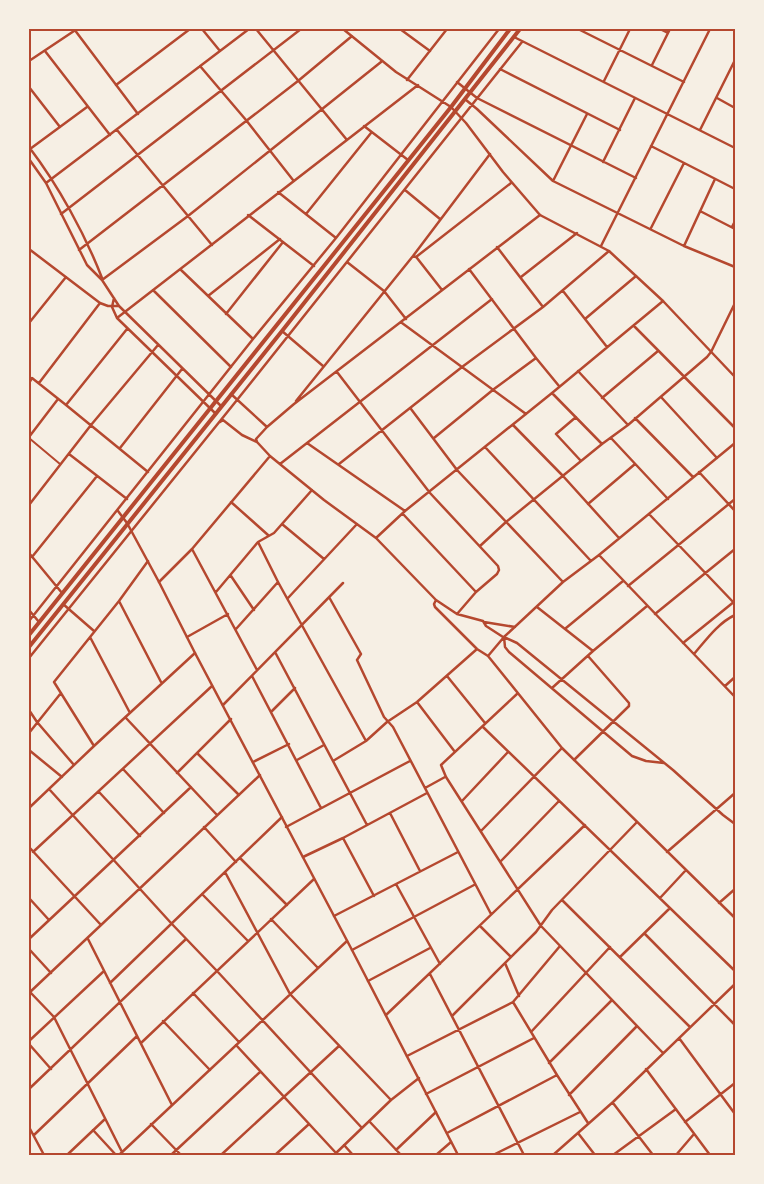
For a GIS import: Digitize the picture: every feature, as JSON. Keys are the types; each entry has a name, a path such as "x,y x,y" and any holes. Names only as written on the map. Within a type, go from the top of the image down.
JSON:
{"highway":[{"path":"29,635 451,107 510,29"},
{"path":"29,647 466,100 520,29"}],"street":[{"path":"29,61 75,29 138,114"},
{"path":"116,85 190,29"},
{"path":"202,29 220,51"},
{"path":"46,183 249,29"},
{"path":"256,29 347,140"},
{"path":"61,214 301,29"},
{"path":"343,29 381,62 456,111 512,183 540,215 609,251 663,301 735,377"},
{"path":"400,29 430,51"},
{"path":"407,80 447,29"},
{"path":"29,621 253,339 314,266 499,29"},
{"path":"578,29 684,82"},
{"path":"603,82 630,29"},
{"path":"660,29 668,33"},
{"path":"652,65 670,29"},
{"path":"601,246 710,29"},
{"path":"78,250 298,81 352,36"},
{"path":"514,38 735,148"},
{"path":"29,658 238,400 522,42"},
{"path":"45,50 110,135"},
{"path":"700,130 734,66 735,60"},
{"path":"102,280 188,216 381,62"},
{"path":"200,66 222,90 293,180"},
{"path":"500,69 620,130"},
{"path":"458,82 477,98 636,178"},
{"path":"117,318 418,85"},
{"path":"29,87 60,128"},
{"path":"603,162 636,98"},
{"path":"717,98 735,108"},
{"path":"466,100 553,181 684,246 735,267"},
{"path":"88,107 29,148 52,178 102,280 119,306 221,406"},
{"path":"553,181 587,114"},
{"path":"364,126 408,160"},
{"path":"117,130 212,245"},
{"path":"306,214 371,133"},
{"path":"651,146 735,188"},
{"path":"294,404 384,291 415,256 440,219 490,154"},
{"path":"29,159 46,183 87,265 102,280"},
{"path":"650,229 684,163"},
{"path":"684,246 716,179"},
{"path":"415,256 512,183"},
{"path":"405,190 440,219"},
{"path":"278,192 336,238"},
{"path":"700,211 734,228 735,221"},
{"path":"248,215 314,266"},
{"path":"257,442 257,436 294,404 402,323 540,215"},
{"path":"521,277 577,233"},
{"path":"208,296 281,240"},
{"path":"226,314 281,240"},
{"path":"497,247 543,307"},
{"path":"29,249 100,303 112,307 119,306"},
{"path":"339,464 462,367 543,307 609,251"},
{"path":"415,256 442,290"},
{"path":"347,262 384,291 406,319"},
{"path":"180,269 253,339"},
{"path":"469,269 536,358 560,386"},
{"path":"585,319 636,276"},
{"path":"29,323 66,277"},
{"path":"153,290 231,367"},
{"path":"563,291 607,348"},
{"path":"114,298 112,307 117,318 215,413"},
{"path":"280,464 492,299"},
{"path":"376,538 404,512 430,493 663,301"},
{"path":"39,383 100,303"},
{"path":"480,546 506,522 628,425 711,352 735,303"},
{"path":"402,323 526,414"},
{"path":"634,326 735,428"},
{"path":"66,405 127,329"},
{"path":"282,331 323,366"},
{"path":"29,505 91,425 158,345"},
{"path":"602,398 658,351"},
{"path":"434,438 494,389 536,358"},
{"path":"120,448 182,369"},
{"path":"578,371 628,425"},
{"path":"337,372 430,493 498,566 497,574 476,592 457,614"},
{"path":"29,375 148,472"},
{"path":"29,383 32,378"},
{"path":"552,393 602,444"},
{"path":"231,394 267,427"},
{"path":"661,397 717,458"},
{"path":"58,399 29,437 60,464"},
{"path":"410,408 457,470 563,582"},
{"path":"576,417 556,434 581,461"},
{"path":"635,418 693,477"},
{"path":"218,423 222,420 227,422 242,435 257,442 270,456 312,490 376,538 436,600 457,614 515,627"},
{"path":"513,424 619,538"},
{"path":"611,438 668,499"},
{"path":"307,443 404,512 476,592"},
{"path":"488,656 504,637 563,582 599,555 735,443"},
{"path":"484,447 591,561"},
{"path":"69,454 127,499"},
{"path":"160,582 192,550 270,456"},
{"path":"588,504 635,464"},
{"path":"699,472 735,511"},
{"path":"32,557 97,476"},
{"path":"216,592 258,542 274,533 312,490"},
{"path":"628,586 735,498"},
{"path":"231,502 268,536"},
{"path":"118,511 127,523 160,582 212,686 254,762 286,827 347,940 458,1155"},
{"path":"648,514 705,574 735,602 683,643"},
{"path":"282,524 324,559"},
{"path":"288,598 356,524"},
{"path":"258,542 366,742"},
{"path":"655,614 735,549"},
{"path":"192,550 257,670"},
{"path":"29,553 62,593"},
{"path":"599,555 735,697"},
{"path":"94,746 54,682 119,601 148,561"},
{"path":"230,576 254,610"},
{"path":"566,628 623,581"},
{"path":"236,629 278,582"},
{"path":"223,705 343,582"},
{"path":"329,597 361,654 357,660 387,722 393,727 474,885 491,914"},
{"path":"436,600 435,607 477,649 488,656 562,748 735,918"},
{"path":"119,601 162,682"},
{"path":"63,604 94,631"},
{"path":"552,688 647,606"},
{"path":"537,607 593,651"},
{"path":"29,610 39,622"},
{"path":"187,636 228,614"},
{"path":"694,654 708,637 729,618 735,616"},
{"path":"482,621 486,626 517,643 664,763 735,824"},
{"path":"90,637 130,713"},
{"path":"504,637 505,647 509,652 632,756 646,761 664,763"},
{"path":"333,761 366,742 387,722 417,702 477,649"},
{"path":"275,652 367,825"},
{"path":"29,808 195,653"},
{"path":"574,760 629,706 629,703 588,656"},
{"path":"252,676 321,808"},
{"path":"447,676 484,725 508,752 735,971"},
{"path":"725,686 735,677"},
{"path":"33,852 212,686"},
{"path":"272,712 295,688"},
{"path":"29,733 61,693"},
{"path":"518,693 441,765 446,777 541,926 663,1053"},
{"path":"417,702 455,752"},
{"path":"29,710 74,765"},
{"path":"126,717 217,816"},
{"path":"177,773 231,720"},
{"path":"254,762 289,744"},
{"path":"297,760 324,745"},
{"path":"481,831 562,748"},
{"path":"29,750 62,776"},
{"path":"462,801 508,752"},
{"path":"197,753 239,795"},
{"path":"286,827 410,761"},
{"path":"123,769 164,813"},
{"path":"122,1152 54,1017 29,993 260,775"},
{"path":"425,788 446,777"},
{"path":"29,939 191,788"},
{"path":"48,790 362,1128"},
{"path":"99,792 140,836"},
{"path":"303,857 427,793"},
{"path":"667,852 735,793"},
{"path":"500,861 559,801"},
{"path":"390,813 420,871"},
{"path":"110,983 282,817"},
{"path":"452,1016 541,926 562,900 637,822"},
{"path":"386,1015 585,825"},
{"path":"204,827 236,862"},
{"path":"343,838 374,896"},
{"path":"29,847 101,925"},
{"path":"334,916 458,852"},
{"path":"240,858 287,905"},
{"path":"660,898 686,870"},
{"path":"225,872 290,994 392,1100"},
{"path":"140,1042 314,879"},
{"path":"396,884 440,964"},
{"path":"352,950 474,885"},
{"path":"719,902 735,889"},
{"path":"202,894 248,941"},
{"path":"29,898 49,920"},
{"path":"562,900 690,1027"},
{"path":"620,957 670,908"},
{"path":"272,919 318,968"},
{"path":"480,925 511,957"},
{"path":"645,934 735,1025"},
{"path":"87,939 172,1105"},
{"path":"29,1089 186,939"},
{"path":"93,1130 117,1155 122,1152 347,940"},
{"path":"407,1056 513,1002 560,946"},
{"path":"531,1032 610,947"},
{"path":"368,981 430,948"},
{"path":"29,949 51,973"},
{"path":"505,963 519,996"},
{"path":"50,1069 29,1042 104,971"},
{"path":"430,974 524,1155"},
{"path":"553,1155 613,1102 735,984"},
{"path":"193,993 239,1042"},
{"path":"549,1063 612,1000"},
{"path":"513,1002 557,1076 588,1123"},
{"path":"163,1021 210,1070"},
{"path":"569,1095 637,1026"},
{"path":"34,1135 137,1036"},
{"path":"426,1094 534,1038"},
{"path":"679,1038 735,1114"},
{"path":"236,1045 335,1154 418,1078"},
{"path":"221,1155 339,1046"},
{"path":"646,1069 710,1155"},
{"path":"170,1155 260,1072"},
{"path":"447,1133 557,1076"},
{"path":"685,1122 735,1083"},
{"path":"613,1102 653,1155"},
{"path":"613,1155 676,1109"},
{"path":"396,1150 436,1112"},
{"path":"493,1155 580,1112"},
{"path":"67,1155 105,1119"},
{"path":"369,1121 401,1155"},
{"path":"151,1124 181,1155"},
{"path":"275,1155 309,1124"},
{"path":"29,1127 44,1155"},
{"path":"578,1133 595,1155"},
{"path":"676,1155 694,1134"},
{"path":"436,1155 451,1142"},
{"path":"344,1145 353,1155"}]}
